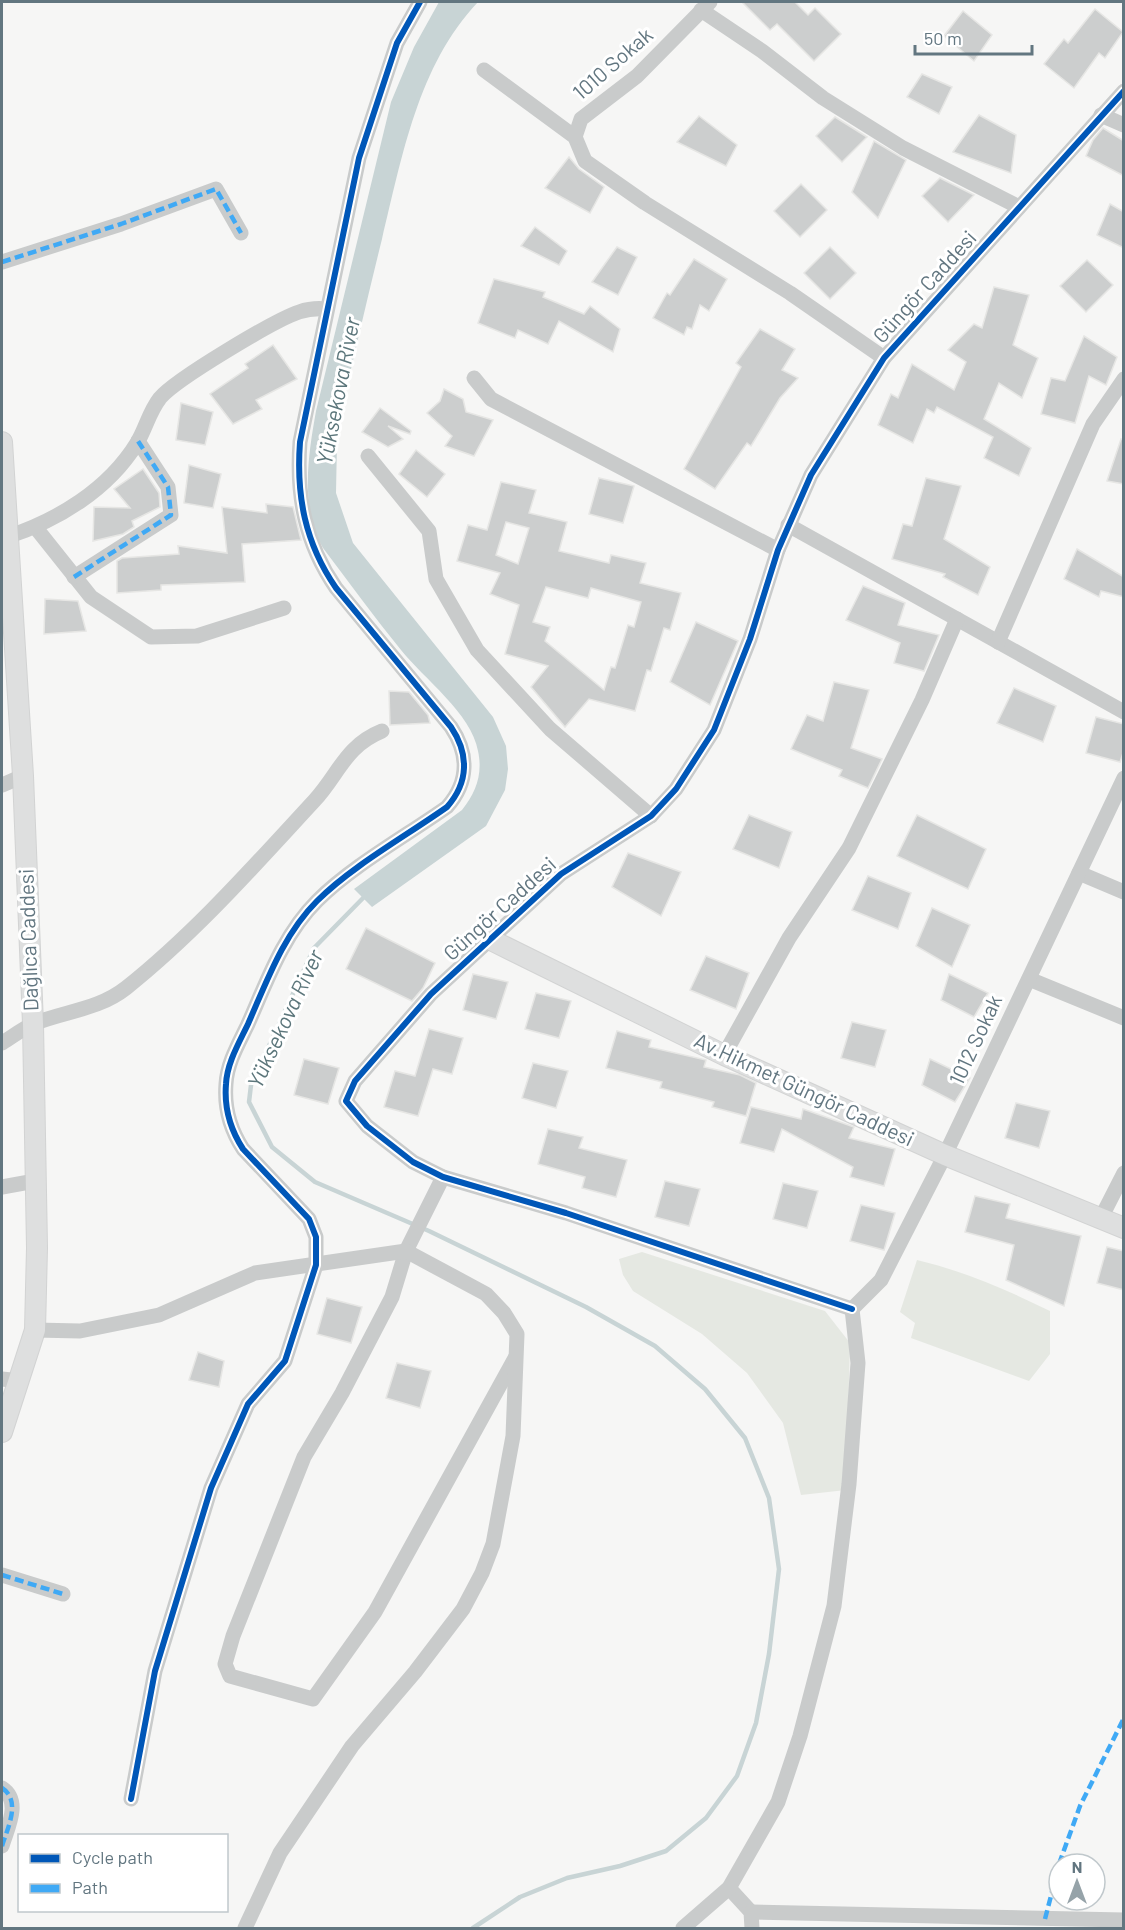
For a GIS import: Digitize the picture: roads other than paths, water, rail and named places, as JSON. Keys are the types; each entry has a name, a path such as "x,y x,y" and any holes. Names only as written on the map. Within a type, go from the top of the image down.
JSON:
{"main road":[{"name":"Dağlıca Caddesi","path":"2,442 7,537 7,615 23,776 33,1024 37,1248 35,1330 11,1380 2,1432"},
{"name":"Av.Hikmet Güngör Caddesi","path":"489,939 724,1055 945,1155 1124,1228"}],"street":[{"path":"131,1799 154,1671 211,1488 248,1404 285,1361 316,1265 317,1246 309,1219 243,1149 236,1138 228,1119 225,1097 229,1067 283,945 304,915 336,884 447,807 459,790 465,770 465,758 458,736 437,706 336,588 310,541 299,484 300,442 359,158 397,43 420,2"},
{"path":"705,6 823,98 903,148 1019,207"},
{"name":"1010 Sokak","path":"576,137 581,119 637,76 705,6"},
{"path":"484,70 576,137 585,161 645,203 790,293 884,358"},
{"name":"Güngör Caddesi","path":"852,1309 566,1213 443,1177 413,1162 367,1126 346,1101 355,1081 430,994 561,873 651,816 676,789 714,730 750,639 788,525 826,449 884,358 1124,91"},
{"path":"1101,115 1124,125"},
{"path":"2,262 121,224 216,189 241,233"},
{"path":"7,537 36,528 92,493 111,475 138,441 149,414 161,397 181,380 288,317 310,309 326,309"},
{"path":"474,378 491,399 778,550"},
{"path":"998,642 1094,424 1124,379"},
{"path":"74,577 171,514 168,487 138,441"},
{"path":"368,456 429,531 436,579 477,650 550,729 651,816"},
{"path":"788,525 1124,712"},
{"path":"36,528 92,597 151,637 197,636 284,608"},
{"path":"724,1055 789,938 849,848 922,700 957,620"},
{"path":"2,1043 33,1024 102,1003 125,989 221,901 320,795 345,757 363,739 382,731"},
{"path":"2,785 23,776"},
{"name":"1012 Sokak","path":"852,1309 881,1280 945,1155 1124,778"},
{"path":"1079,873 1124,892"},
{"path":"1029,979 1124,1018"},
{"path":"1101,1218 1124,1173"},
{"path":"443,1177 406,1251 392,1297 342,1393 304,1457 233,1636 225,1664 230,1676 313,1699 375,1612 516,1355"},
{"path":"2,1187 35,1181"},
{"path":"35,1330 81,1331 159,1315 255,1273 406,1251 486,1294 504,1313 517,1334 513,1436 493,1544 482,1573 463,1609 415,1672 352,1746 280,1853 245,1929"},
{"path":"683,1929 729,1888 778,1802 800,1736 834,1606 849,1484 858,1363 852,1309"},
{"path":"2,1575 63,1594"},
{"path":"2,1788 11,1798 12,1809 2,1846"},
{"path":"729,1888 751,1912 752,1929"},
{"path":"751,1912 906,1923 1124,1920"}],"water":[{"path":"439,2 478,2 457,27 440,54 415,113 405,145 342,408 337,442 336,493 353,543 493,717 506,746 508,769 505,790 486,826 372,907 354,889 462,810 475,789 480,767 474,737 457,710 401,650 323,548 311,516 308,481 310,446 316,411 391,102 414,47"}],"waterway":[{"name":"Yüksekova River","path":"367,894 314,948 251,1085 249,1102 272,1147 315,1182 429,1231 586,1307 655,1346 705,1389 745,1438 769,1498 779,1569 769,1654 756,1723 737,1776 706,1818 666,1851 620,1866 567,1878 520,1897 473,1928"}]}
